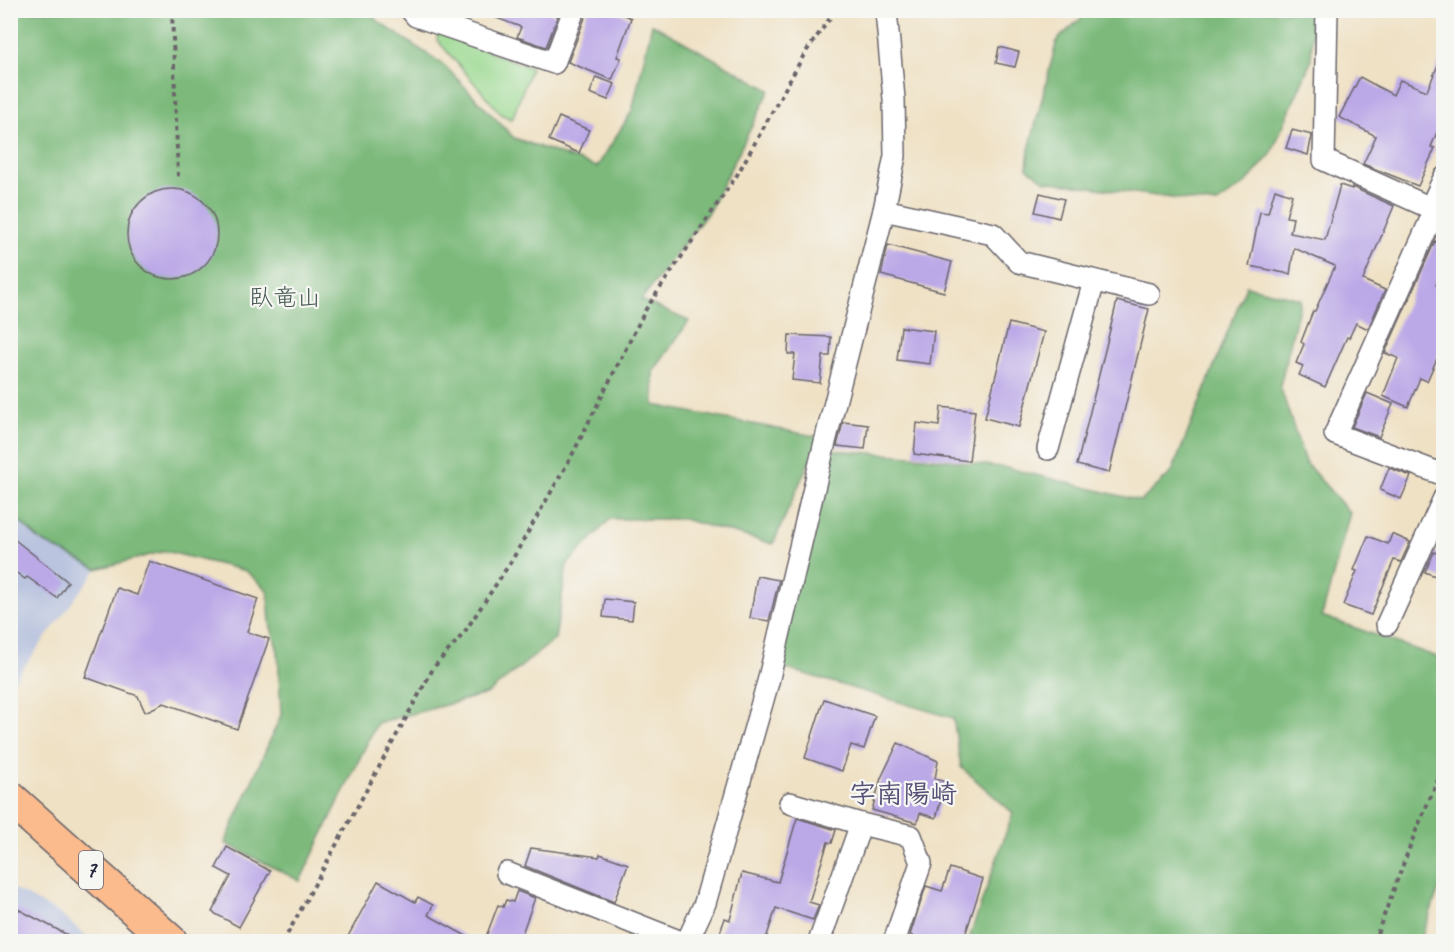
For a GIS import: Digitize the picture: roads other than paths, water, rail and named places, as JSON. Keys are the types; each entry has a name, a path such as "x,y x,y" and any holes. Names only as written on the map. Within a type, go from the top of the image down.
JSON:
{"highway":[{"name":"7","path":"10,798 171,942"}],"street":[{"path":"411,10 416,16 437,16 554,63 574,10"},
{"path":"687,942 705,903 768,682 825,442 884,210 895,156 894,99 886,10"},
{"path":"1328,10 1324,160 1436,211"},
{"path":"1443,178 1436,211 1335,434 1443,475"},
{"path":"884,210 993,234 1019,262 1149,294"},
{"path":"1048,449 1094,281"},
{"path":"1387,624 1443,498"},
{"path":"790,803 911,836 921,863 894,942"},
{"path":"819,942 861,824"},
{"path":"507,873 681,942"}],"district":[{"name":"字南陽崎","path":"903,794"}],"park label":[{"name":"臥竜山","path":"285,297"}]}
